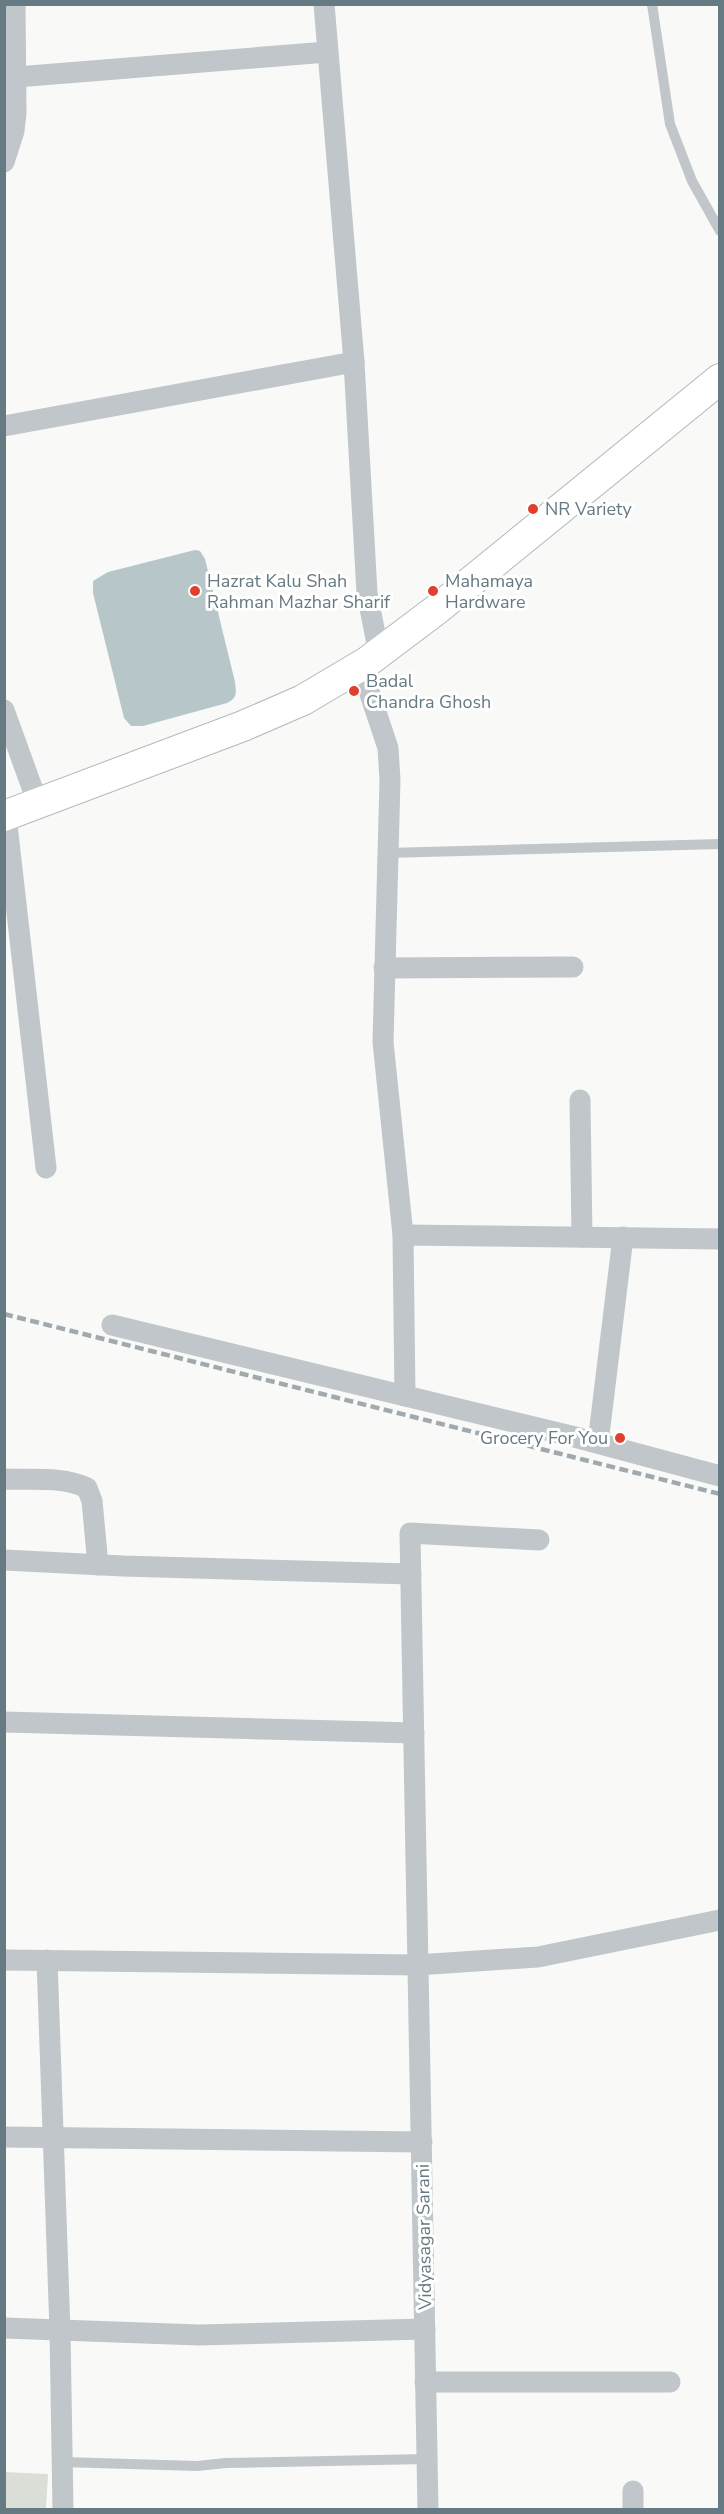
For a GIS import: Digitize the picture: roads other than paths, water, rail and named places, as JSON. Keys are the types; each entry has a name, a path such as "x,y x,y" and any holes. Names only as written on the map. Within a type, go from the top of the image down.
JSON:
{"street":[{"path":"4,162 14,131 10,78 15,4"},
{"path":"324,4 354,362 367,593 366,682 388,748 390,780 386,853 384,1053 403,1235 405,1396"},
{"path":"10,78 327,52"},
{"path":"4,426 354,362"},
{"path":"46,1168 5,816 243,726 303,700 368,661 445,604 720,378"},
{"path":"4,710 38,804"},
{"path":"384,968 573,966"},
{"path":"580,1100 582,1236"},
{"path":"403,1235 720,1239"},
{"path":"598,1443 623,1238"},
{"path":"112,1325 598,1443 720,1476"},
{"path":"4,1479 59,1480 76,1482 87,1488 92,1501 98,1565"},
{"name":"Vidyasagar Sarani","path":"428,2510 410,1533 539,1540"},
{"path":"4,1560 411,1574"},
{"path":"4,1722 414,1732"},
{"path":"4,1960 417,1965 538,1957 720,1920"},
{"path":"46,1960 60,2331 63,2510"},
{"path":"4,2137 422,2142"},
{"path":"4,2328 199,2335 425,2329"},
{"path":"425,2382 670,2382"}],"lane":[{"path":"652,4 670,124 692,181 720,231"},
{"path":"386,853 720,844"},
{"path":"62,2462 197,2466 226,2463 427,2460"}],"railway":[{"path":"4,1314 720,1494"}],"place":[{"name":"NR Variety","path":"533,509"},
{"name":"Hazrat Kalu Shah Rahman Mazhar Sharif","path":"195,591"},
{"name":"Mahamaya Hardware","path":"433,591"},
{"name":"Badal Chandra Ghosh","path":"354,691"},
{"name":"Grocery For You","path":"620,1438"}]}
